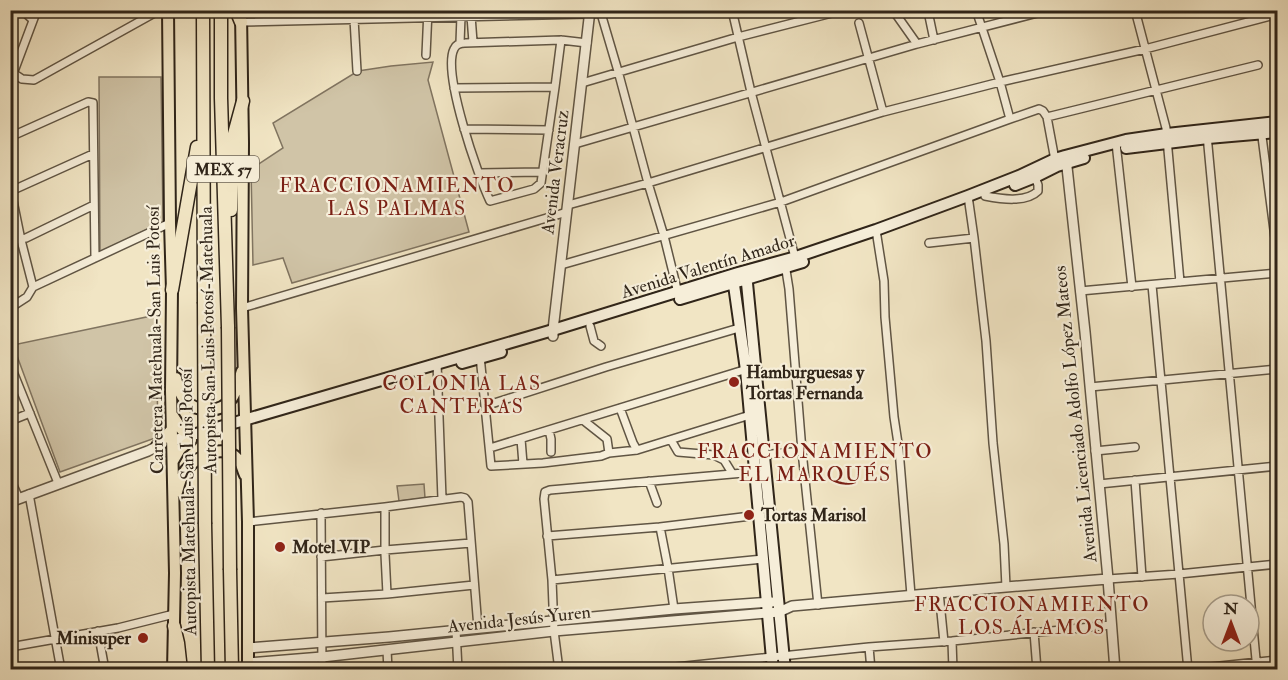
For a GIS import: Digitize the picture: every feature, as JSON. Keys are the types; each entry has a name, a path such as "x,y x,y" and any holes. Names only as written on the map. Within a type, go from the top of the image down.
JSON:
{"highway":[{"name":"Autopista Matehuala-San Luis Potosí","path":"203,10 205,524 208,669"},
{"name":"Autopista San Luis Potosí-Matehuala","path":"220,10 228,327 232,669"},
{"path":"225,271 230,250 234,134 243,101"},
{"path":"172,290 203,114"},
{"path":"174,620 180,669"}],"main road":[{"name":"Carretera Matehuala-San Luis Potosí","path":"168,10 172,429 165,450 173,507 175,573 173,669"},
{"path":"239,14 243,101 242,308 248,481 248,666"},
{"name":"Avenida Valentín Amador","path":"1261,129 1278,122"},
{"name":"Avenida Valentín Amador","path":"165,450 190,437 246,423 796,261 968,199 1019,176 1061,161 1117,146 1167,138 1261,129 1278,132"},
{"name":"Avenida Valentín Amador","path":"968,199 985,196 1035,177 1061,161"},
{"path":"747,275 751,368 759,455 785,669"},
{"path":"733,279 739,328 751,368 750,415 759,455 755,472 772,669"},
{"name":"Avenida Valentín Amador","path":"553,333 590,326 678,296"},
{"path":"172,354 178,391 194,407 209,410 221,408 232,398 244,366"},
{"path":"172,415 176,423 190,437 180,449 165,450 163,441 172,429"},
{"path":"173,507 185,471 197,460 211,453 227,452 234,455 240,462 248,481"}],"street":[{"path":"22,10 33,21"},
{"path":"10,82 37,10"},
{"path":"12,73 22,79 34,80 160,10"},
{"path":"301,10 301,20"},
{"path":"339,10 339,19"},
{"path":"239,14 301,20 354,19 375,14 471,16 611,10"},
{"path":"732,10 751,92 796,261"},
{"path":"893,10 917,44"},
{"path":"976,10 1010,118"},
{"path":"574,144 917,44 1049,10"},
{"path":"1135,10 1167,138 1180,282"},
{"name":"Avenida Veracruz","path":"553,333 590,12"},
{"path":"601,12 664,236 678,296"},
{"path":"582,82 738,37 832,13"},
{"path":"426,55 428,14"},
{"path":"242,308 883,112 1000,82 1145,49 1278,14"},
{"path":"460,44 461,16"},
{"path":"471,16 473,42"},
{"path":"929,16 934,40"},
{"path":"354,19 357,71"},
{"path":"859,23 883,112"},
{"path":"561,40 541,183 534,189 490,201 464,129 454,88 453,50 460,44 473,42 561,40 587,43"},
{"path":"1047,117 1258,65"},
{"path":"454,88 555,87"},
{"path":"10,137 88,102 93,103 95,258"},
{"path":"561,265 781,202 1010,118 1040,110 1047,117 1061,161"},
{"path":"464,129 549,130"},
{"path":"1261,129 1278,261"},
{"path":"1207,134 1257,666"},
{"path":"1117,146 1132,286"},
{"path":"33,287 11,188 93,154"},
{"name":"Avenida Licenciado Adolfo López Mateos","path":"1061,161 1080,291 1115,669"},
{"path":"479,173 543,172"},
{"path":"985,196 1001,199 1032,196 1038,191 1035,177"},
{"path":"968,199 986,340 1006,587"},
{"path":"26,238 94,205"},
{"path":"10,308 27,297 33,287 170,223"},
{"path":"877,233 884,280 885,317 911,595"},
{"path":"930,243 974,238"},
{"path":"785,264 818,605"},
{"path":"1080,291 1278,273"},
{"path":"1152,285 1188,669"},
{"path":"590,326 594,341 601,346"},
{"path":"485,406 739,328"},
{"path":"480,354 491,465 601,456 637,450 750,415"},
{"path":"10,364 58,483"},
{"path":"438,366 442,499"},
{"path":"490,448 751,368"},
{"path":"1089,387 1278,369"},
{"path":"620,408 637,450"},
{"path":"10,421 30,413"},
{"path":"583,420 607,439 609,453"},
{"path":"549,430 551,452"},
{"path":"521,439 523,464"},
{"path":"671,440 678,452 714,455 724,460 732,473"},
{"path":"1095,451 1136,447"},
{"name":"Avenida Valentín Amador","path":"14,500 58,483 165,450"},
{"path":"759,455 802,451"},
{"path":"1099,484 1278,466"},
{"path":"559,669 545,492 755,472"},
{"path":"10,478 14,500"},
{"path":"1135,480 1142,577"},
{"path":"649,481 657,503"},
{"path":"29,494 61,669"},
{"path":"248,522 465,498 468,502 478,628"},
{"path":"385,507 387,594"},
{"path":"321,513 322,669"},
{"path":"547,536 660,527 759,515"},
{"path":"660,527 674,609"},
{"path":"321,557 471,543"},
{"path":"552,580 763,558"},
{"path":"1108,579 1278,564"},
{"name":"Avenida Jesús Yuren","path":"248,648 478,628 554,626 818,605 939,592 1108,579"},
{"path":"322,598 474,585"},
{"path":"939,592 953,669"},
{"name":"Avenida Jesús Yuren","path":"248,666 457,642 674,609 767,608"},
{"path":"15,669 10,647 174,620"},
{"path":"647,669 868,646 948,641 1111,625"},
{"path":"456,630 458,669"},
{"path":"98,631 105,669"},
{"path":"1034,632 1037,669"},
{"path":"868,646 870,669"},
{"path":"387,650 387,669"},
{"path":"1182,669 1257,666 1278,660"}],"shaded area":[{"path":"433,62 428,80 469,232 292,283 283,258 253,265 251,169 283,148 273,123 358,71"},
{"path":"99,77 161,77 163,222 100,252"},
{"path":"156,315 158,437 60,472 13,345"},
{"path":"424,484 425,498 399,501 397,486"}],"place":[{"name":"Hamburguesas y Tortas Fernanda","path":"734,382"},
{"name":"Tortas Marisol","path":"749,515"},
{"name":"Motel VIP","path":"280,547"},
{"name":"Minisuper","path":"143,638"}],"district":[{"name":"FRACCIONAMIENTO LAS PALMAS","path":"397,196"},
{"name":"COLONIA LAS CANTERAS","path":"462,394"},
{"name":"FRACCIONAMIENTO EL MARQUÉS","path":"815,462"},
{"name":"FRACCIONAMIENTO LOS ÁLAMOS","path":"1032,616"}]}
